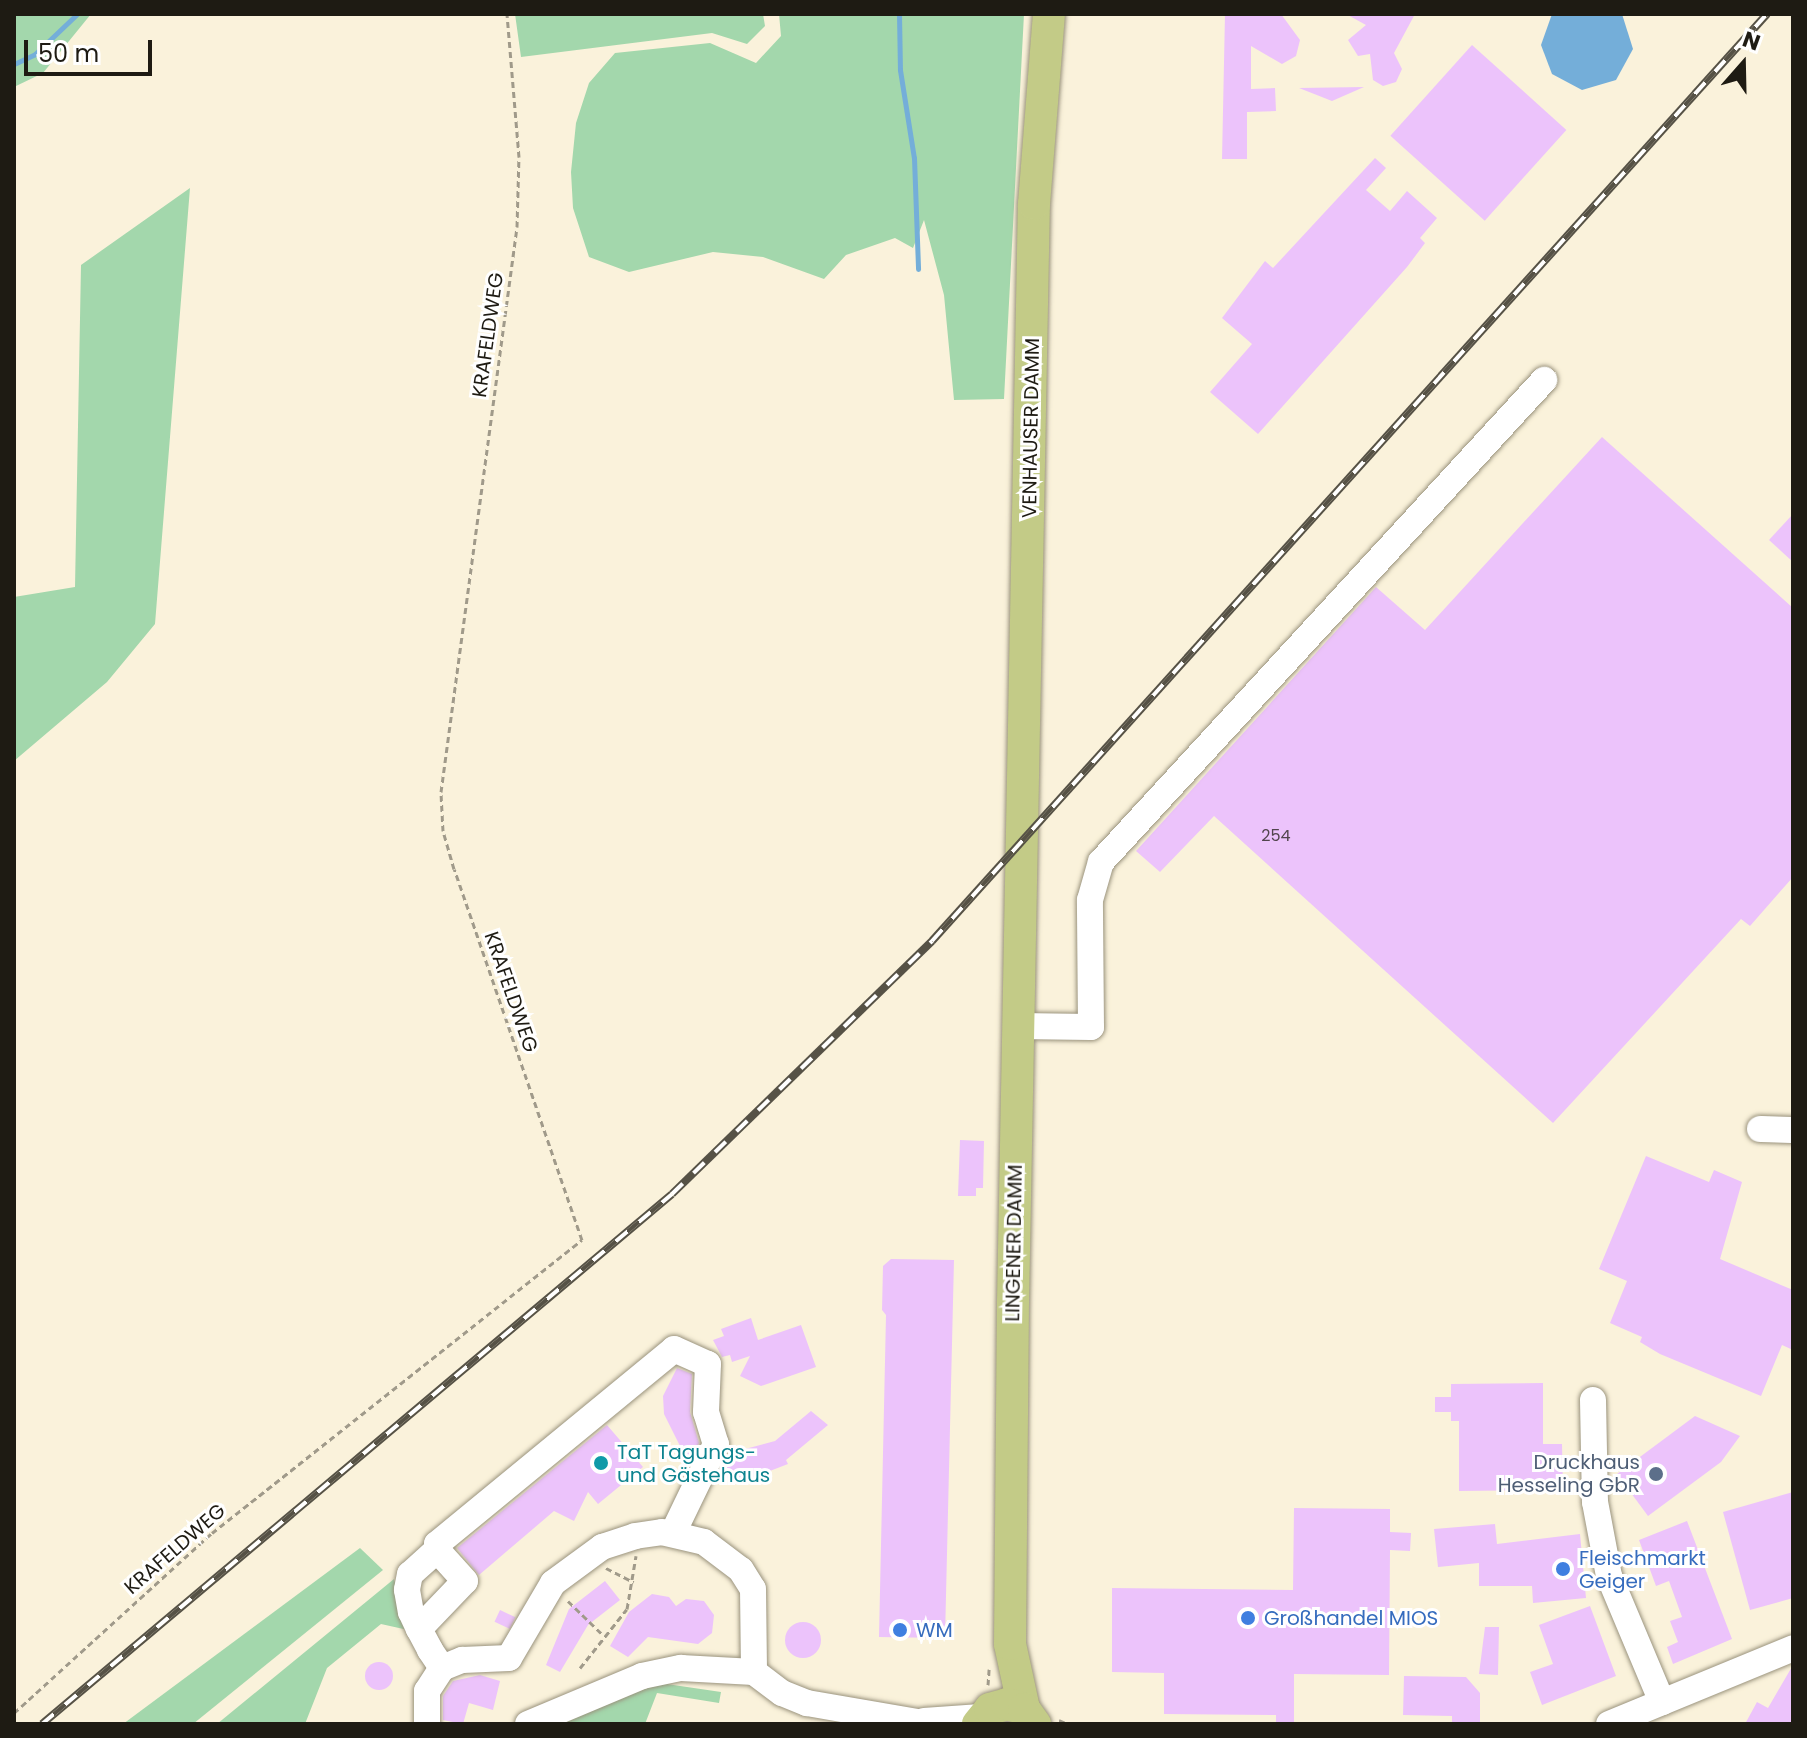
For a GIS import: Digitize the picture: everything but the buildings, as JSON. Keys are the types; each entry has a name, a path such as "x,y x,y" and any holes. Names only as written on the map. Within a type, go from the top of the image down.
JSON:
{"main road":[{"name":"VENHAUSER DAMM","path":"1025,843 1034,204 1049,14"},
{"name":"LINGENER DAMM","path":"983,1717 1010,1644 1018,1026 1025,843"},
{"name":"LINGENER DAMM","path":"1010,1644 1045,1721"},
{"path":"983,1717 1007,1704 1045,1721"}],"street":[{"path":"1018,1026 1091,1027 1090,900 1101,862 1544,380"},
{"path":"1760,1129 1793,1130"},
{"path":"419,1629 465,1581 437,1550 437,1544 674,1349 708,1364 706,1412 716,1444 673,1533"},
{"path":"1593,1400 1595,1502 1609,1576 1662,1702"},
{"path":"427,1724 427,1691 442,1668 462,1660 509,1658 553,1583 592,1553 635,1536 673,1533 704,1542 725,1557 753,1589 754,1672"},
{"path":"437,1550 410,1574 407,1596 419,1629 442,1668"},
{"path":"1609,1724 1793,1648"},
{"path":"528,1724 642,1676 681,1668 754,1672 782,1693 807,1703 926,1723 983,1717"}],"path":[{"name":"KRAFELDWEG","path":"14,1713 212,1533 582,1240 443,831 441,792 517,227 519,157 507,14"},
{"path":"580,1668 602,1634 627,1609 634,1582 635,1536"},
{"path":"592,1553 610,1573 634,1582"},
{"path":"553,1583 584,1622 602,1634"}],"green space":[{"path":"14,14 91,14 43,73 14,87"},
{"path":"515,14 763,14 765,26 747,44 712,33 521,57"},
{"path":"779,14 1024,14 1004,399 954,400 944,295 924,220 913,248 895,238 846,255 824,279 763,257 713,252 629,272 589,257 573,208 571,172 576,123 589,83 615,53 710,43 756,63 781,36"},
{"path":"190,188 155,624 107,682 14,761 14,597 75,587 81,265"},
{"path":"360,1548 383,1570 193,1724 123,1724"},
{"path":"394,1579 408,1630 381,1624 327,1668 305,1724 217,1724"},
{"path":"653,1682 721,1692 719,1703 657,1693 645,1724 537,1724"}],"water":[{"path":"1552,14 1622,14 1633,49 1616,80 1582,90 1552,74 1541,45"}],"waterway":[{"path":"14,64 35,54 77,14"},
{"path":"899,14 900,70 914,158 918,269"}],"railway":[{"path":"42,1724 672,1194 932,941 1767,14"}],"place":[{"name":"TaT Tagungs- und Gästehaus","path":"601,1463"},
{"name":"Druckhaus Hesseling GbR","path":"1656,1474"},
{"name":"Fleischmarkt Geiger","path":"1563,1569"},
{"name":"Großhandel MIOS","path":"1248,1618"},
{"name":"WM","path":"900,1630"}]}
